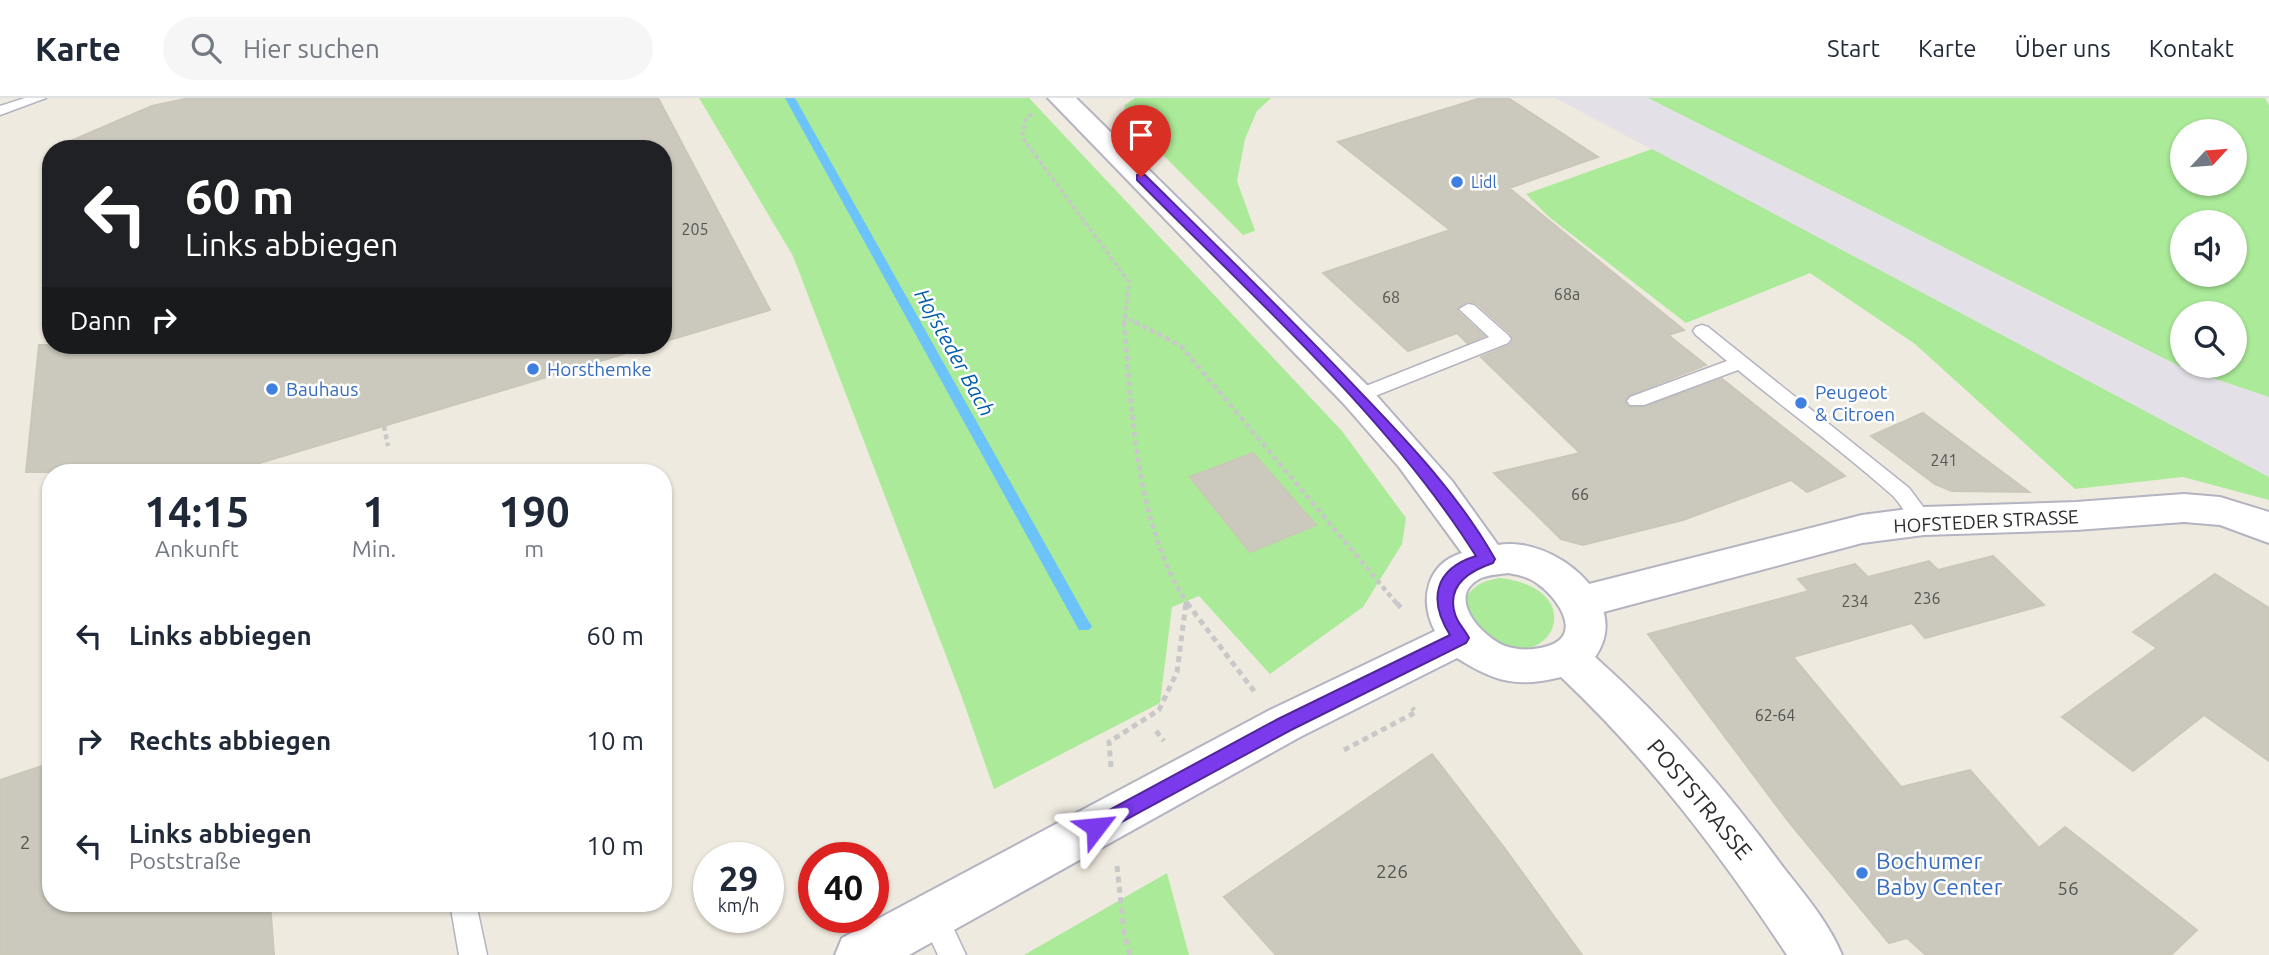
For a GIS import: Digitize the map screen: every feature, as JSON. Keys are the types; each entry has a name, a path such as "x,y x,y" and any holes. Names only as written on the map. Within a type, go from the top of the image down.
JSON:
{"street":[{"path":"1067,99 1358,396 1418,462 1457,512 1487,559"},
{"name":"HOFSTEDER STRASSE","path":"1581,601 1862,530 1924,521 2076,516 2185,508 2220,510 2257,522 2269,529"},
{"path":"860,955 943,935 1114,817 1284,724 1448,644 1511,665 1532,667 1551,664 1567,657 1580,646 1586,632 1586,617 1581,601 1569,585 1551,572 1531,563 1508,558 1487,559 1463,569 1448,585 1444,599 1448,644"},
{"name":"POSTSTRASSE","path":"1567,657 1628,714 1689,782 1762,874 1817,955"}],"lane":[{"path":"0,111 39,98"},
{"path":"1358,396 1502,339 1468,309"},
{"path":"1702,331 1902,493 1924,521"},
{"path":"1637,401 1741,362"},
{"path":"465,912 472,955"}],"path":[{"path":"1067,99 1039,108 1025,120 1022,137 1129,282 1123,316 1135,445 1158,543 1186,602 1242,678 1284,724"},
{"path":"1123,316 1181,346 1448,644"},
{"path":"384,426 388,446"},
{"path":"1130,955 1124,932 1109,743 1159,710 1177,672 1186,602"}],"shaded area":[{"path":"1555,98 1648,98 2170,362 2170,378 2212,378 2269,397 2269,477"}],"green space":[{"path":"699,98 1029,98 1342,431 1406,518 1402,544 1363,607 1270,674 1199,596 1172,607 1160,703 994,789 960,692 793,256"},
{"path":"1135,98 1271,98 1257,111 1245,139 1237,181 1255,231 1243,235 1124,116 1125,105"},
{"path":"1648,98 2265,98 2269,105 2269,397 2213,378 2247,378 2247,301 2170,301 2170,361"},
{"path":"1652,149 2269,477 2269,500 2183,477 2075,489 1915,344 1810,273 1686,323 1549,217 1526,194"},
{"path":"1500,578 1530,586 1547,599 1554,614 1552,630 1542,642 1526,649 1505,648 1476,630 1464,604 1478,585"},
{"path":"1167,873 1189,955 1024,955"}],"building":[{"path":"189,98 658,98 770,310 672,339 672,140 73,140 152,106"},
{"path":"1481,98 1508,98 1598,157 1509,188 1684,330 1668,335 1706,365 1629,395 1624,401 1628,407 1645,407 1722,379 1845,476 1807,492 1791,480 1683,520 1583,545 1561,539 1494,473 1580,453 1481,357 1510,345 1514,339 1510,333 1476,303 1468,301 1458,307 1457,311 1484,336 1467,343 1457,333 1408,351 1323,273 1450,230 1338,142"},
{"name":"Bauhaus","path":"39,345 42,345 42,354 624,354 257,464 42,464 42,472 26,472"},
{"path":"1923,413 2029,492 1952,491 1935,484 1871,436"},
{"path":"1253,453 1316,525 1250,552 1190,477"},
{"path":"1993,556 2044,605 1925,638 1912,623 1793,657 1901,787 1970,770 2039,848 2065,827 2197,930 2171,955 1926,955 1907,938 1889,943 1788,821 1648,634 1809,591 1798,579 1855,564 1868,577 1929,561 1938,570"},
{"path":"2215,574 2269,608 2269,761 2204,715 2133,771 2062,717 2157,648 2133,632"},
{"path":"1432,754 1582,955 1276,955 1224,897"},
{"path":"42,766 42,912 271,912 274,955 0,955 0,780"}],"waterway":[{"name":"Hofsteder Bach","path":"790,98 1084,626"}],"place":[{"name":"Lidl","path":"1457,182"},
{"name":"Horsthemke","path":"533,369"},
{"name":"Bauhaus","path":"272,389"},
{"name":"Peugeot & Citroen","path":"1801,403"},
{"name":"Bochumer Baby Center","path":"1862,873"}],"route":[{"path":"1096,827 1284,724 1460,638 1447,616 1444,599 1448,585 1457,573 1470,564 1487,559 1457,512 1418,462 1313,349 1141,177"}]}
